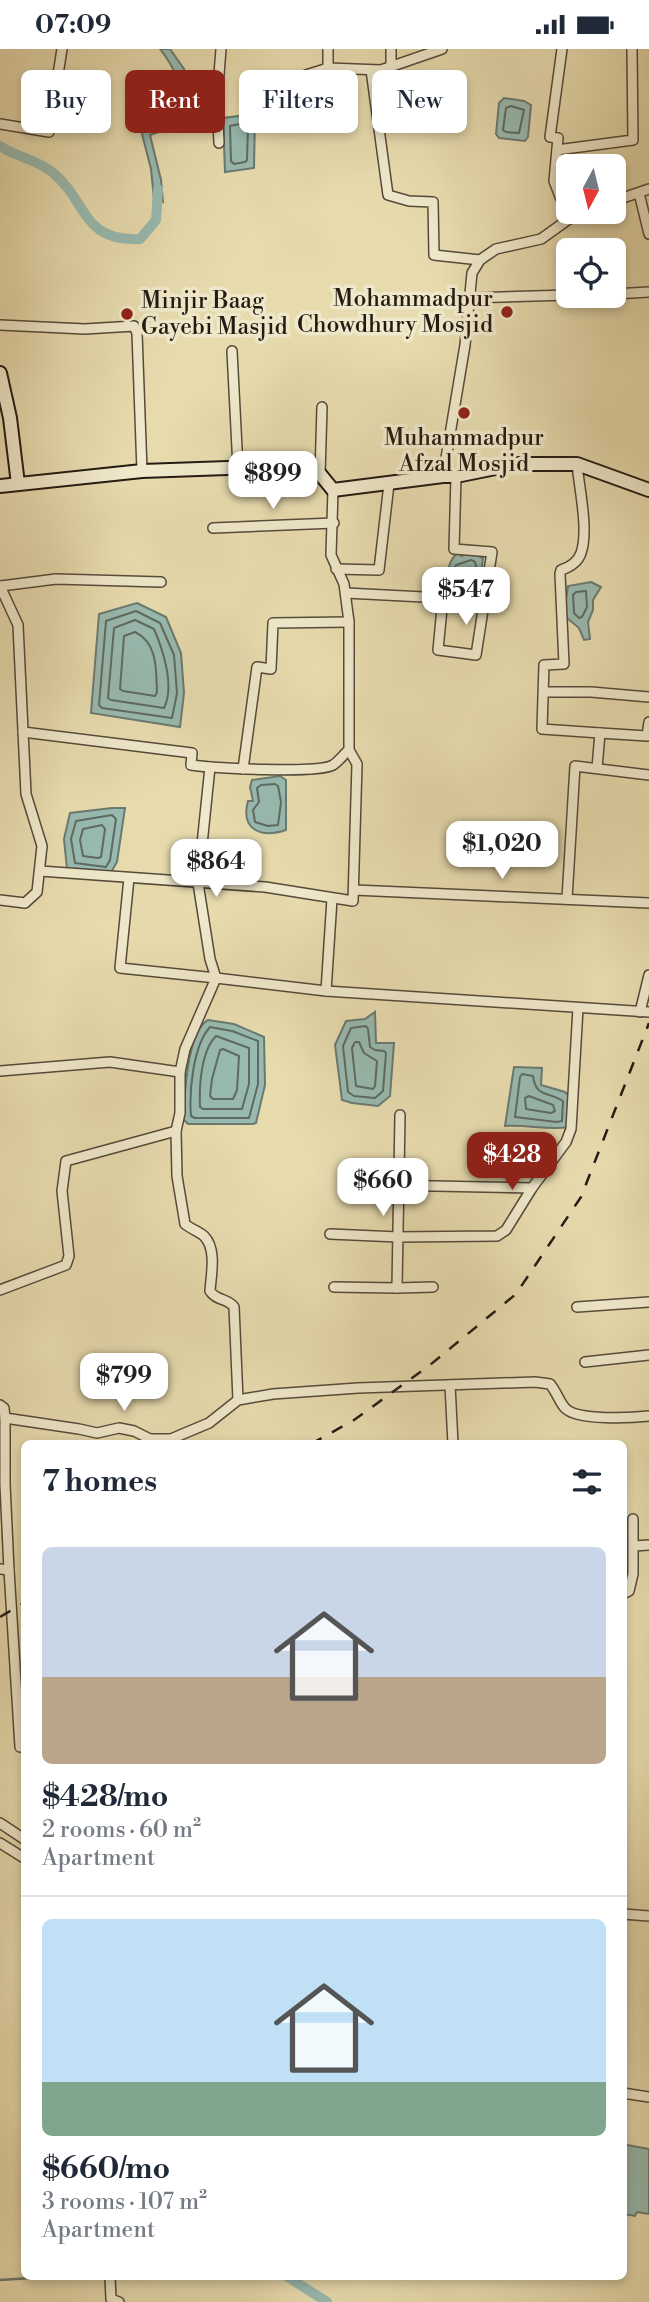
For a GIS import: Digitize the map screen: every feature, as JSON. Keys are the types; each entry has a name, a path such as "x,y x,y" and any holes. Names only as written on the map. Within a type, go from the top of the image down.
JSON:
{"street":[{"path":"0,124 49,132 62,49"},
{"path":"219,143 217,100 221,49"},
{"path":"328,49 328,68"},
{"path":"391,49 391,67"},
{"path":"322,70 381,70 442,49"},
{"path":"557,154 558,138 550,137 562,49"},
{"path":"557,150 633,140 632,49"},
{"path":"371,70 388,195 409,201 433,202 434,255 480,260"},
{"path":"556,160 556,185"},
{"path":"626,197 649,189"},
{"path":"639,193 649,234"},
{"path":"346,593 443,598 438,650 477,655 492,552 453,549 450,476 472,273 480,260 496,249 541,239 562,224"},
{"path":"626,293 649,292"},
{"path":"470,298 556,295"},
{"path":"0,325 85,329 134,326 141,381 142,471"},
{"path":"232,351 239,468"},
{"path":"0,373 10,418 18,484"},
{"path":"320,474 321,407"},
{"path":"333,490 450,476 516,464 577,464 649,490"},
{"path":"577,464 582,518 581,554 574,563 561,570 560,574 564,664 544,665 542,729 647,736 649,722"},
{"path":"0,486 142,471 282,466 314,471 320,474 333,490 331,555 346,593 349,622 349,750 357,764 353,901 265,887 40,871"},
{"path":"336,569 379,570 389,484"},
{"path":"213,529 334,523"},
{"path":"0,900 25,903 37,892 42,846 26,794 18,625 0,586 56,579 161,582"},
{"path":"243,769 257,667 271,669 273,623 349,622"},
{"path":"544,692 591,692 649,697"},
{"path":"23,732 192,753 191,765 243,769 331,766 349,750"},
{"path":"597,768 600,733"},
{"path":"567,899 575,766 649,775"},
{"path":"210,767 198,883 210,959 216,978 185,1049 180,1072 180,1113 176,1131 177,1177 185,1224 201,1233 207,1240 212,1260 210,1291 232,1302 234,1307 238,1400"},
{"path":"129,878 120,968 326,991 644,1012 649,975"},
{"path":"354,890 649,903"},
{"path":"326,991 332,899"},
{"path":"330,1234 398,1237 497,1236 506,1230 532,1188 566,1142 571,1129 578,1008"},
{"path":"0,1071 110,1062 180,1072"},
{"path":"397,1288 400,1115"},
{"path":"0,1290 66,1265 69,1256 62,1191 66,1161 176,1131"},
{"path":"383,1185 532,1188"},
{"path":"334,1287 433,1287"},
{"path":"577,1307 649,1302"},
{"path":"585,1362 649,1355"},
{"path":"5,1418 97,1433 119,1427 134,1431 150,1440 171,1439 209,1423 238,1400 273,1394 535,1382 550,1384 559,1394 564,1408 578,1416 649,1416"},
{"path":"450,1385 453,1440"},
{"path":"0,1405 4,1408 5,1418 5,1569 21,1747"},
{"path":"627,1590 630,1587 634,1546 633,1519"},
{"path":"634,1546 649,1545"},
{"path":"0,1823 21,1837"},
{"path":"0,1843 21,1856"},
{"path":"627,1914 649,1916"},
{"path":"627,2094 649,2097"},
{"path":"110,2280 111,2299 119,2302"}],"water":[{"path":"160,49 170,49 184,70 173,70"},
{"path":"504,98 524,101 531,105 528,137 525,141 499,138 496,134 499,103"},
{"path":"239,116 239,133 255,133 254,168 225,172 225,118"},
{"path":"142,133 156,133 150,135 161,180 163,202 154,199 151,169"},
{"path":"469,552 483,558 477,604 467,608 462,600 446,601 443,597 453,558 457,553 462,556"},
{"path":"591,582 601,587 593,600 593,610 588,622 590,639 584,640 579,628 567,618 565,607 568,586"},
{"path":"137,603 166,617 181,653 184,693 180,727 91,713 99,614"},
{"path":"280,776 286,780 286,830 269,833 255,830 247,819 246,811 248,801 253,801 250,787 252,780"},
{"path":"125,808 117,862 109,876 67,869 64,839 70,813"},
{"path":"375,1012 376,1043 394,1043 390,1096 378,1106 342,1100 335,1045 346,1021 365,1019"},
{"path":"208,1020 234,1024 264,1037 265,1085 256,1123 188,1124 184,1120 191,1051 195,1037"},
{"path":"514,1067 542,1068 541,1085 565,1092 572,1099 569,1127 505,1126"},
{"path":"627,2145 649,2149 649,2214 637,2212 635,2216 627,2215"}],"waterway":[{"path":"0,146 52,172 64,183 87,217 106,234 140,239 156,220 158,189"},
{"path":"0,2280 21,2279"},
{"path":"293,2280 327,2302"}],"railway":[{"path":"318,1440 354,1420 430,1365 516,1294 581,1197 649,1023"},
{"path":"0,1617 21,1605"}],"place":[{"name":"Mohammadpur Chowdhury Mosjid","path":"507,312"},
{"name":"Minjir Baag Gayebi Masjid","path":"127,314"},
{"name":"Muhammadpur Afzal Mosjid","path":"464,413"}]}
